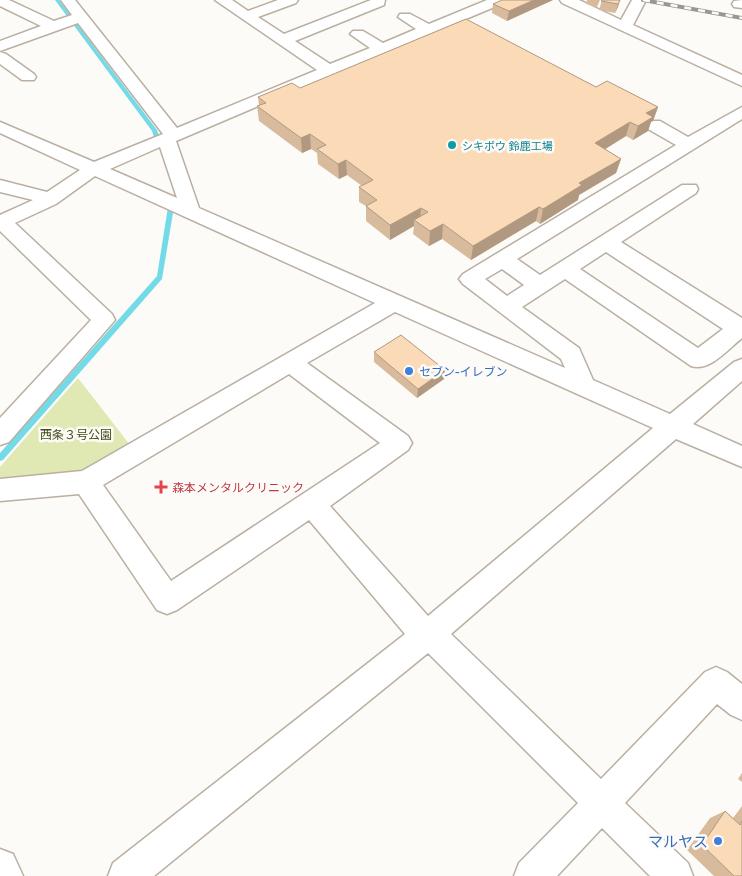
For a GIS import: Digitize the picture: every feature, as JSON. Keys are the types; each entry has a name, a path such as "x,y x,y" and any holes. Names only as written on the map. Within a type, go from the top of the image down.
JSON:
{"street":[{"path":"0,0 66,21 161,121 165,140 191,212"},
{"path":"66,21 68,0"},
{"path":"222,0 331,72"},
{"path":"247,16 290,0"},
{"path":"0,435 104,320 1,223 49,200 93,170 331,72 499,0"},
{"path":"566,0 742,81"},
{"path":"625,27 639,0"},
{"path":"284,40 379,2"},
{"path":"405,17 429,30"},
{"path":"0,46 66,21"},
{"path":"358,34 383,49"},
{"path":"0,57 28,77"},
{"path":"583,386 571,354 470,278 742,112"},
{"path":"654,125 689,145"},
{"path":"0,127 742,457"},
{"path":"0,186 35,194 49,200"},
{"path":"507,306 689,189"},
{"path":"565,269 699,360 741,327 606,242"},
{"path":"502,259 539,285"},
{"path":"0,490 86,482 394,302"},
{"path":"86,482 166,600 312,504 399,443 290,363"},
{"path":"126,876 427,634 742,368"},
{"path":"312,504 427,634 675,876"},
{"path":"532,876 716,683 742,704"},
{"path":"0,867 5,876"}],"green space":[{"name":"西条３号公園","path":"78,378 130,445 74,476 0,484 0,467"}],"building":[{"path":"502,0 534,0 509,11 493,4"},
{"path":"602,0 620,0 618,4"},
{"name":"シキボウ 鈴鹿工場","path":"466,19 596,87 607,81 658,107 646,113 653,117 638,126 630,122 595,143 621,159 579,183 582,185 543,209 539,207 473,246 443,224 430,231 414,220 428,212 421,208 390,225 366,206 377,200 359,187 373,180 346,160 338,164 317,149 326,145 310,134 301,138 257,106 266,103 258,97 292,83 300,88"},
{"name":"セブン-イレブン","path":"401,335 445,370 418,389 374,352"},
{"path":"725,811 740,825 742,821 742,876 734,876 702,845"}],"waterway":[{"path":"57,0 155,131 159,145"},
{"path":"0,458 160,277 171,207"}],"railway":[{"path":"643,0 742,18"}],"place":[{"name":"シキボウ 鈴鹿工場","path":"452,145"},
{"name":"セブン-イレブン","path":"409,371"},
{"name":"森本メンタルクリニック","path":"161,487"},
{"name":"マルヤス","path":"718,841"}]}
